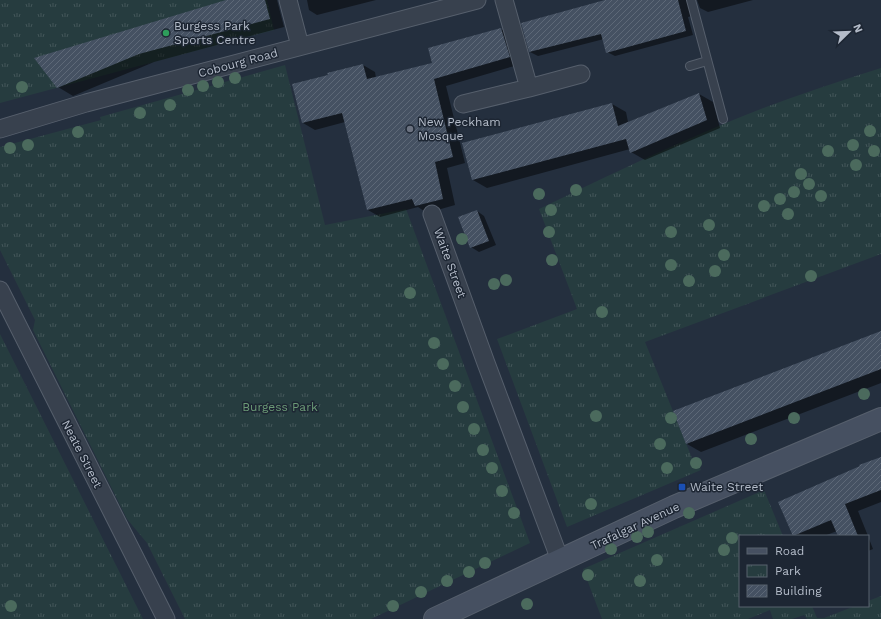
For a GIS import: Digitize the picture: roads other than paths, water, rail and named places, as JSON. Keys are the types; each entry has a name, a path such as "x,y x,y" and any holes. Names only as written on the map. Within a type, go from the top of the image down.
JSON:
{"main road":[{"name":"Trafalgar Avenue","path":"435,619 688,501 881,419"}],"street":[{"path":"288,0 300,46"},
{"name":"Cobourg Road","path":"0,129 86,103 477,0"},
{"path":"504,0 529,88"},
{"path":"463,104 582,74"},
{"name":"Waite Street","path":"432,214 560,560"},
{"name":"Neate Street","path":"0,290 166,619"}],"lane":[{"path":"691,0 723,119"},
{"path":"690,66 707,61"}],"place":[{"name":"Burgess Park Sports Centre","path":"166,33"},
{"name":"New Peckham Mosque","path":"410,129"},
{"name":"Waite Street","path":"682,487"}],"park label":[{"name":"Burgess Park","path":"280,407"}]}
